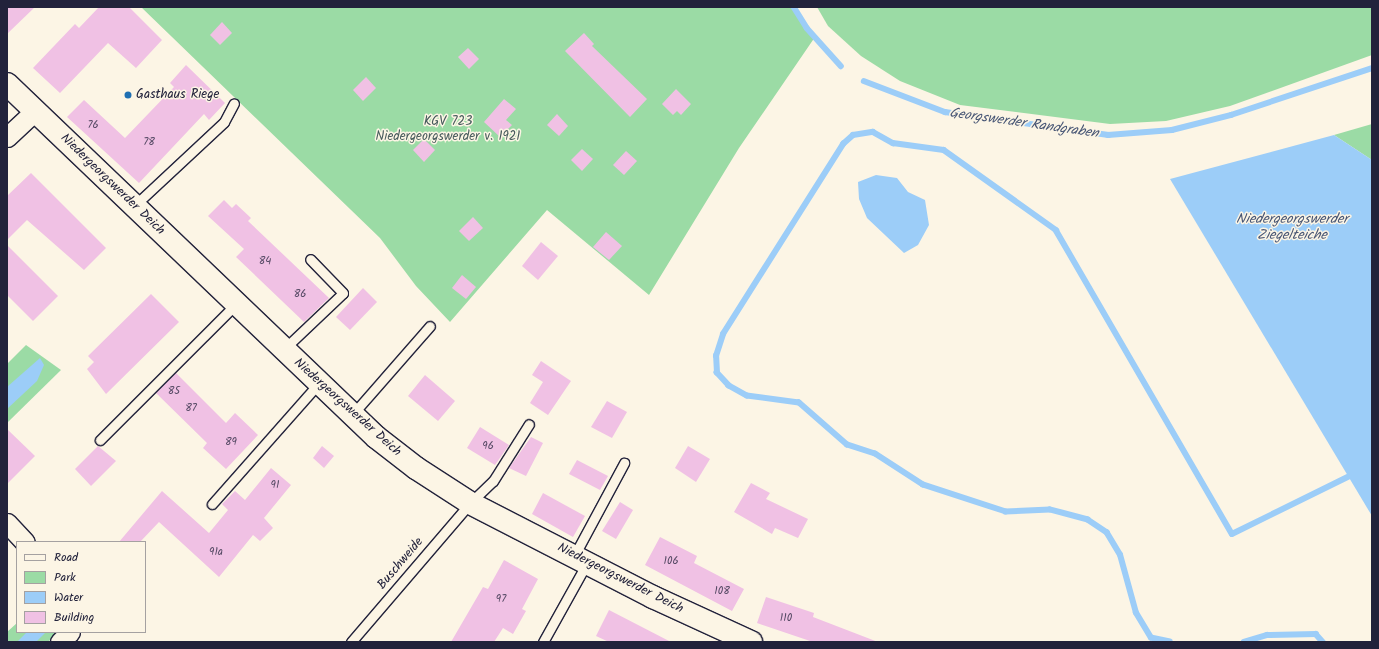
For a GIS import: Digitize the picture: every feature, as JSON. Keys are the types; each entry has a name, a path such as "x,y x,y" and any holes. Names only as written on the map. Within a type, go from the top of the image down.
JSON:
{"street":[{"name":"Niedergeorgswerder Deich","path":"7,84 352,415 416,468 470,502 580,559 751,642"},
{"path":"7,137 35,111"},
{"path":"7,523 25,541"},
{"path":"60,642 69,633"}],"lane":[{"path":"134,206 224,122 234,103"},
{"path":"283,349 343,293 310,259"},
{"path":"100,440 236,304"},
{"path":"352,415 430,326"},
{"path":"212,504 319,383"},
{"name":"Buschweide","path":"351,642 470,502 493,481 528,424"},
{"path":"543,642 624,462"}],"green space":[{"name":"KGV 723 Niedergeorgswerder v. 1921","path":"141,7 794,7 815,37 739,148 649,295 547,210 450,322 416,286 380,238"},
{"path":"817,7 1372,7 1372,55 1230,106 1166,121 1110,124 960,105 900,81 861,56 828,26"},
{"path":"1372,124 1372,160 1334,135"},
{"path":"26,345 61,370 7,423 7,364"},
{"path":"16,624 16,633 57,633 48,642 7,642 7,632"}],"water":[{"name":"Niedergeorgswerder Ziegelteiche","path":"1334,135 1372,160 1372,516 1170,179"},
{"path":"876,175 897,178 908,192 925,200 929,225 918,245 904,253 867,218 859,199 858,182"},
{"path":"40,358 44,365 37,381 7,409 7,387"},
{"path":"26,633 45,633 36,642 17,642"}],"building":[{"path":"7,7 35,7 7,34"},
{"path":"99,7 129,7 162,40 136,68 108,43 60,93 33,68 75,24 79,28"},
{"path":"222,22 232,33 220,45 210,35"},
{"path":"584,33 594,44 592,46 647,99 630,117 565,51"},
{"path":"468,48 479,59 469,69 458,57"},
{"path":"186,65 225,103 209,120 204,114 139,183 67,117 84,100 125,138 174,87 170,83"},
{"path":"366,77 376,88 363,101 353,90"},
{"path":"676,89 691,104 681,115 677,111 673,115 662,104"},
{"path":"504,99 516,109 506,120 512,125 500,137 484,122"},
{"path":"557,114 568,126 559,136 547,125"},
{"path":"424,139 435,150 424,162 413,150"},
{"path":"582,149 593,159 582,171 571,160"},
{"path":"626,151 637,161 624,175 613,165"},
{"path":"31,173 106,248 84,270 27,220 7,240 7,196"},
{"path":"224,200 232,208 236,204 251,218 248,221 329,298 304,322 236,257 244,249 208,216"},
{"path":"473,217 483,228 469,241 459,231"},
{"path":"606,232 622,246 609,260 593,247"},
{"path":"541,242 558,256 538,280 522,266"},
{"path":"7,245 58,296 33,321 7,295"},
{"path":"462,275 476,287 466,299 452,288"},
{"path":"363,288 377,302 350,330 336,317"},
{"path":"151,294 179,322 106,394 87,369 94,362 88,356"},
{"path":"541,361 571,381 548,415 530,403 543,382 532,375"},
{"path":"176,373 226,423 235,413 258,435 226,469 203,448 207,443 156,393"},
{"path":"425,375 455,401 438,421 408,396"},
{"path":"607,401 627,412 612,438 591,427"},
{"path":"480,427 509,445 495,465 467,448"},
{"path":"7,429 35,456 7,484"},
{"path":"531,437 543,443 526,476 509,468"},
{"path":"98,446 116,461 91,486 75,469"},
{"path":"322,446 334,456 324,468 313,458"},
{"path":"688,446 710,459 696,482 675,468"},
{"path":"577,460 608,476 600,490 569,474"},
{"path":"271,468 291,485 264,518 273,528 260,541 253,535 219,577 159,522 141,541 120,541 162,491 209,533 228,510 222,504 235,491 245,500"},
{"path":"751,483 770,493 766,499 808,519 798,538 775,528 772,534 734,512"},
{"path":"543,493 585,516 573,537 532,514"},
{"path":"620,502 633,510 616,539 602,531"},
{"path":"660,537 697,556 694,563 744,589 732,611 645,565"},
{"path":"504,560 538,579 522,609 526,611 513,634 503,628 494,642 451,642 483,587 488,589"},
{"path":"766,597 814,613 813,617 878,642 813,642 757,623"},
{"path":"609,610 671,642 609,642 596,636"}],"waterway":[{"name":"Georgswerder Randgraben","path":"794,7 807,28 841,66"},
{"name":"Georgswerder Randgraben","path":"864,81 945,112 1108,135 1172,130 1231,115 1372,68"},
{"path":"1170,642 1151,638 1136,613 1120,555 1107,533 1088,520 1050,510 1006,512 923,485 875,454 847,445 799,403 747,396 729,386 717,373 716,356 723,334 843,144 853,135 873,132 893,143 944,150 1056,230 1232,534 1348,477"},
{"path":"1244,642 1267,635 1316,634 1323,642"}],"place":[{"name":"Gasthaus Riege","path":"128,95"}]}
